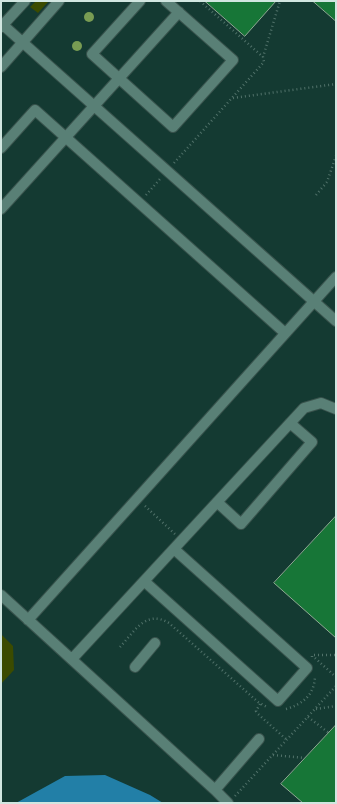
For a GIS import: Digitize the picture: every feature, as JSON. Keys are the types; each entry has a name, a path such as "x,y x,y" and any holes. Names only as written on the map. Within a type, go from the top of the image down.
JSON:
{"street":[{"path":"25,1 2,26 336,321"},
{"path":"1,67 59,1"},
{"path":"140,1 92,54 173,127 233,60 166,1"},
{"path":"1,209 180,12"},
{"path":"1,148 35,110 286,333"},
{"path":"28,620 336,277"},
{"path":"72,659 304,408 321,403 336,409"},
{"path":"217,502 241,524 312,442 290,423"},
{"path":"144,581 278,701 307,668 174,549"},
{"path":"1,595 215,790 230,800"},
{"path":"136,667 155,643"},
{"path":"215,790 259,739"}],"path":[{"path":"200,1 263,57"},
{"path":"139,203 264,62 263,57 280,1"},
{"path":"232,98 336,84"},
{"path":"316,195 327,182 336,156"},
{"path":"312,655 336,655"},
{"path":"230,800 336,686"},
{"path":"260,704 256,711 258,714 287,740"},
{"path":"315,709 336,706"},
{"path":"308,716 329,733"},
{"path":"272,755 305,758"}],"green space":[{"path":"36,1 49,1 38,13 30,7"},
{"path":"1,634 13,646 14,670 1,684"}],"water":[{"path":"105,775 150,795 163,803 16,803 65,776"}],"building":[{"path":"205,1 276,1 245,36"},
{"path":"313,1 336,1 336,21"},
{"path":"336,516 336,638 274,583"},
{"path":"336,725 336,803 303,803 281,784"}]}
